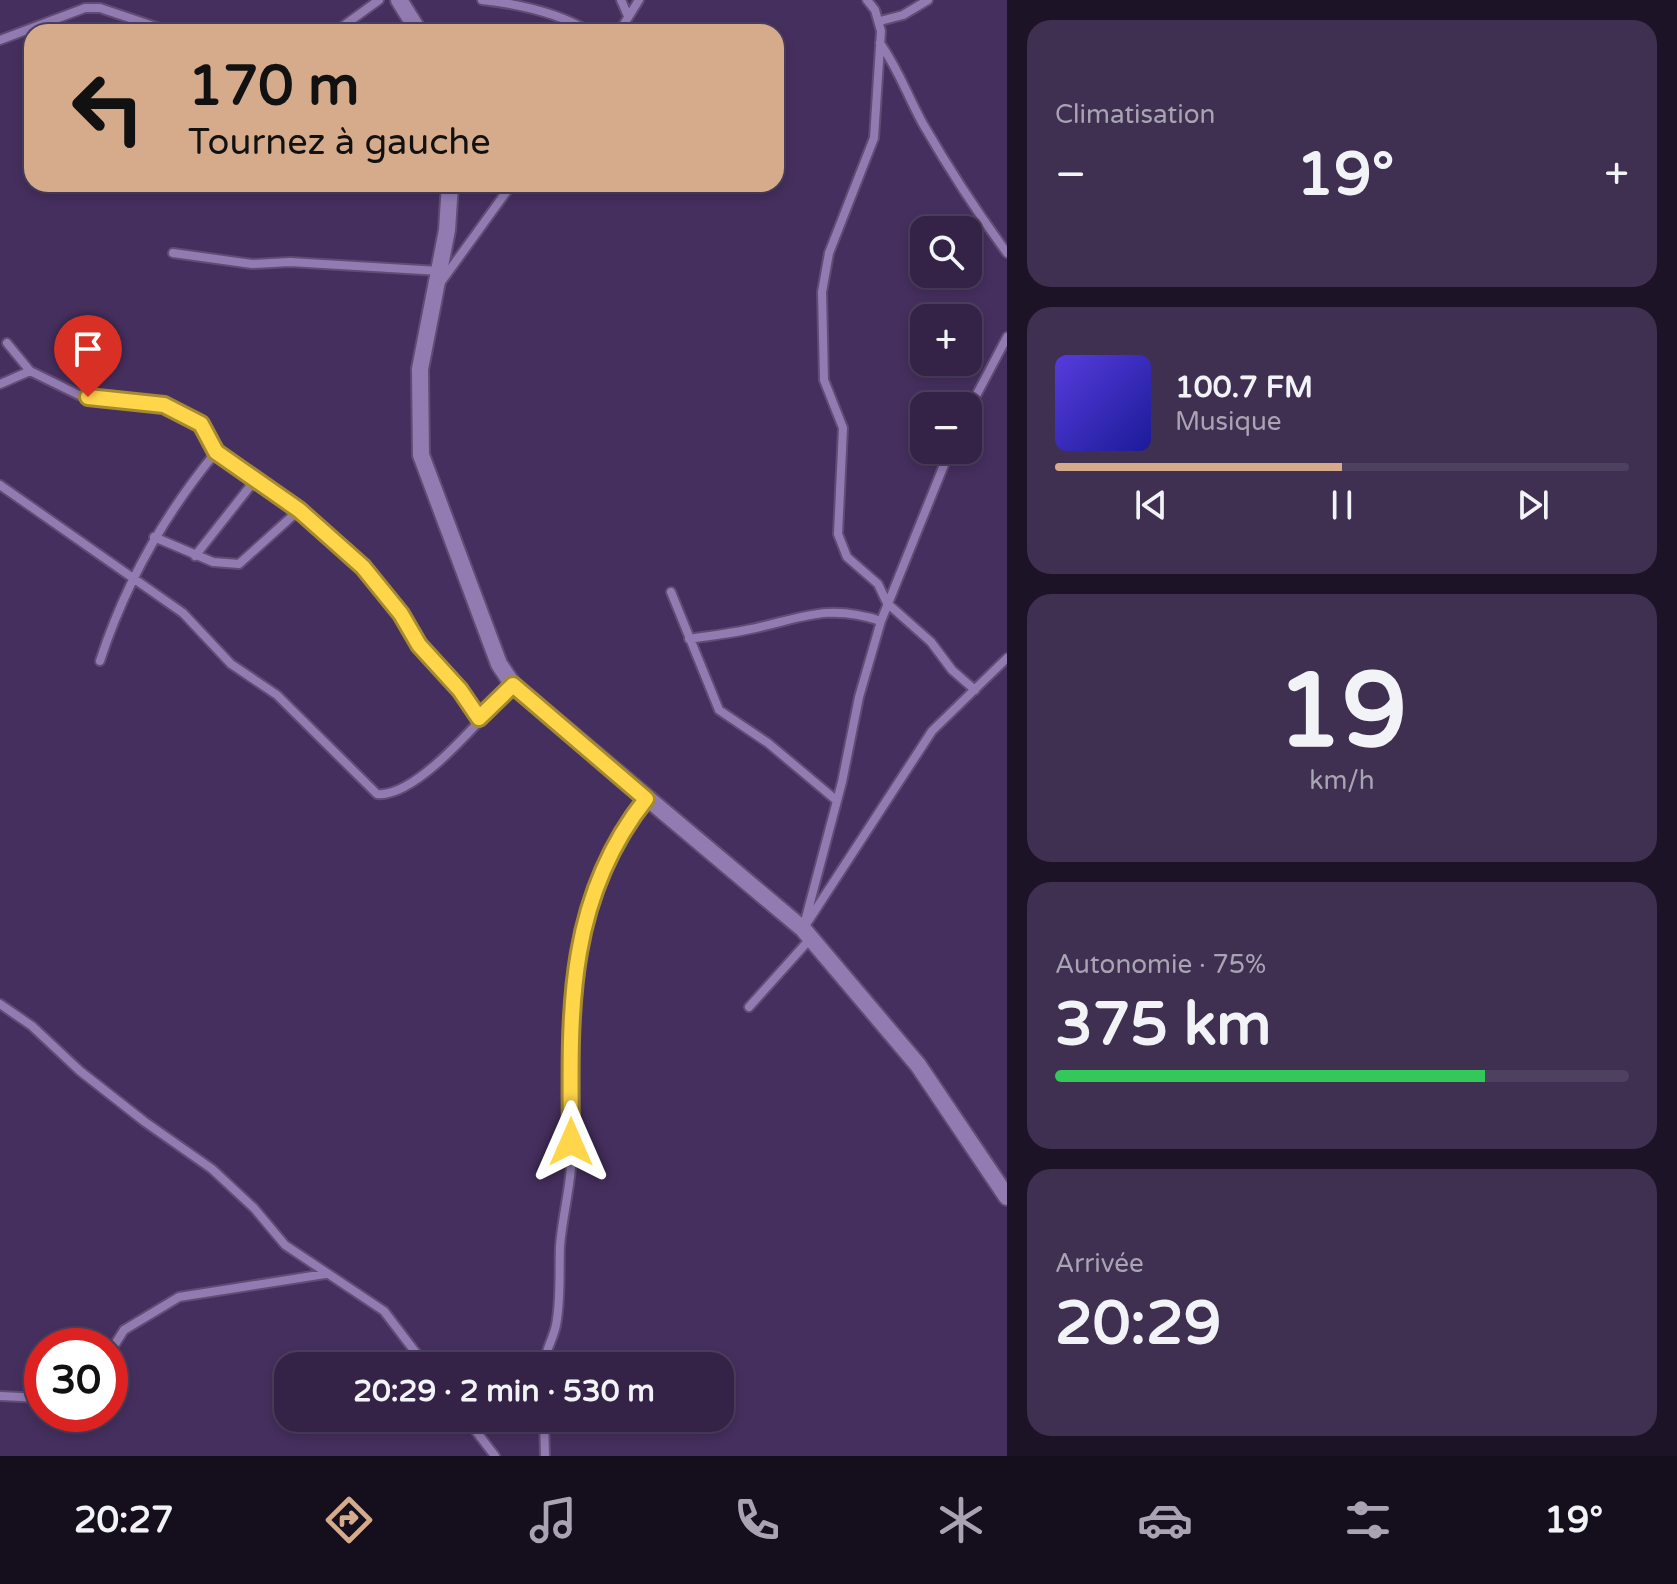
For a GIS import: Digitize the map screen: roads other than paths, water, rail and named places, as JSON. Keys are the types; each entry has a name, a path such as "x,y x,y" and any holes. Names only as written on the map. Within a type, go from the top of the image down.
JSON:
{"street":[{"path":"346,24 379,0"},
{"path":"399,0 414,24"},
{"path":"482,0 534,10 577,24"},
{"path":"621,0 628,16"},
{"path":"624,24 639,0"},
{"path":"867,0 880,21 874,138 829,253 821,321 824,380 843,428 838,534 847,557 878,584 887,603 931,642 952,670 975,690"},
{"path":"880,21 903,15 928,0"},
{"path":"42,24 85,8 100,8 147,24"},
{"path":"0,40 24,31"},
{"path":"879,43 902,74 923,123 950,164 974,210 1007,253"},
{"path":"449,192 440,271 420,369 421,455 499,664 513,685 807,933 918,1065 1007,1197"},
{"path":"436,289 506,192"},
{"path":"173,253 252,264 290,262 440,271"},
{"path":"978,392 1007,337"},
{"path":"7,343 30,371 79,395 164,405 201,424 216,452 299,510 363,567 401,614 419,645 460,690 479,718"},
{"path":"0,384 30,371"},
{"path":"100,661 113,623 154,537 178,497 216,452"},
{"path":"807,933 859,697 881,621 944,464"},
{"path":"195,556 255,480"},
{"path":"0,485 183,613 231,664 277,695 377,794 386,795 416,781 513,685"},
{"path":"154,537 213,562 239,564 299,510"},
{"path":"671,592 719,710 768,743 836,800"},
{"path":"689,639 747,630 800,614 839,614 881,621"},
{"path":"749,1007 807,933 932,731 1007,658"},
{"path":"546,1352 556,1326 561,1242 571,1168 573,977 587,906 603,866 626,823 646,799"},
{"path":"0,1004 32,1026 80,1071 212,1169 254,1208 285,1245 384,1311 415,1352"},
{"path":"127,1328 179,1297 325,1274"},
{"path":"0,1396 24,1397"},
{"path":"477,1432 495,1456"},
{"path":"544,1432 545,1456"}]}
